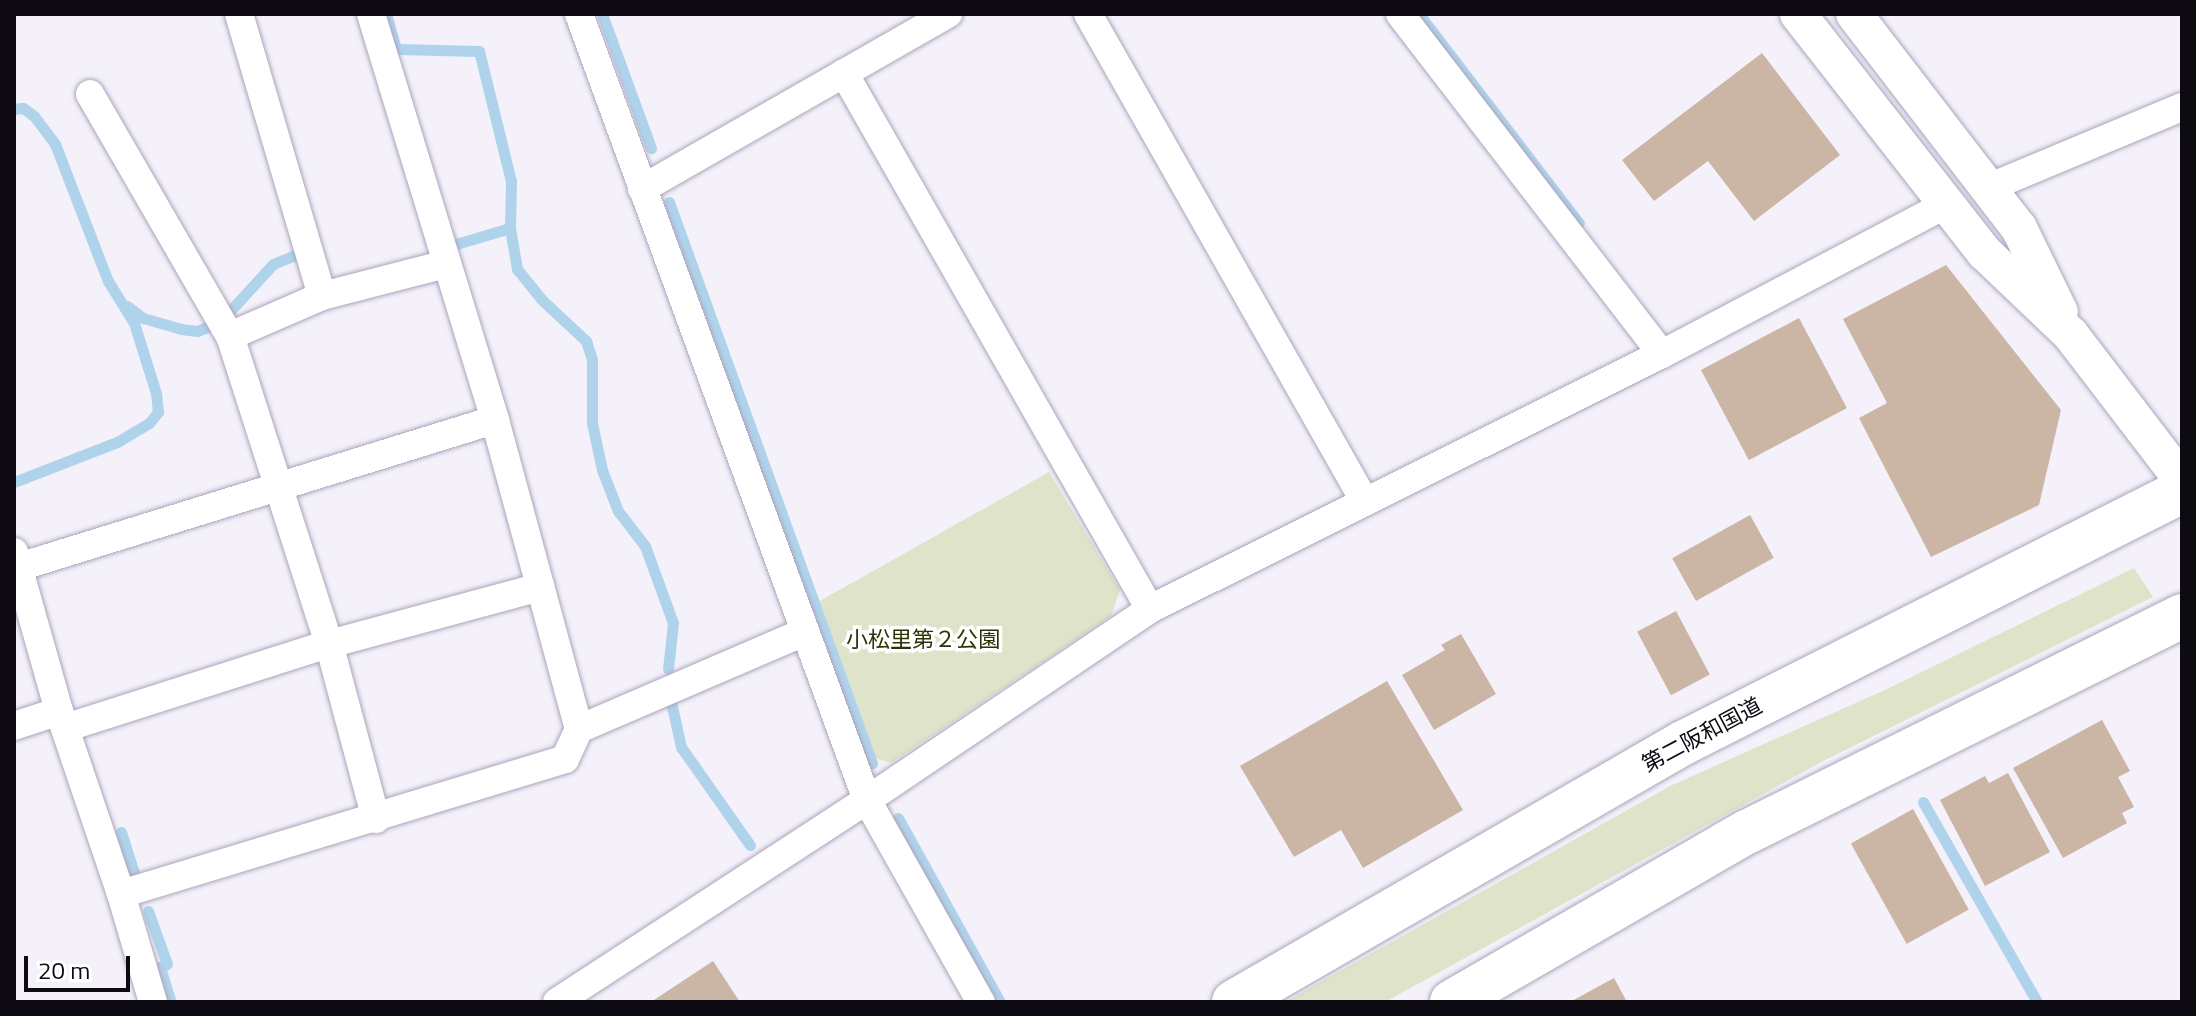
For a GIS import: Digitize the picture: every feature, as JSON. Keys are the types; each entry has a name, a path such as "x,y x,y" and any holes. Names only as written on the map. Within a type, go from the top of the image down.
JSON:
{"highway":[{"name":"第二阪和国道","path":"1234,1002 1683,743 2182,491"},
{"path":"1452,1002 1747,832 2182,616"}],"street":[{"path":"239,14 322,296"},
{"path":"121,894 376,819 565,759 579,729 495,420 371,14"},
{"path":"579,14 867,800 981,1002"},
{"path":"642,189 948,14"},
{"path":"1088,14 1365,502"},
{"path":"1400,14 1662,354"},
{"path":"1798,14 1985,253 2071,335 2182,480"},
{"path":"1854,14 2019,228 2071,335"},
{"path":"844,73 1150,609"},
{"path":"90,94 230,336 329,644 376,819"},
{"path":"1988,188 2182,107"},
{"path":"557,1002 867,800 1150,609 1662,354 1946,204"},
{"path":"230,336 322,296 446,264"},
{"path":"153,1002 121,894 62,719 16,559 278,486 495,420"},
{"path":"14,726 62,719 540,587"},
{"path":"579,729 804,632"}],"green space":[{"name":"小松里第２公園","path":"1049,472 1120,590 1111,616 891,763 872,757 818,602"},
{"path":"2134,568 2153,597 1823,761 1385,1002 1285,1002 1670,786 1887,689"}],"building":[{"path":"1762,53 1840,155 1754,221 1708,161 1654,201 1622,160"},
{"path":"1946,265 2061,410 2039,505 1931,557 1859,418 1887,403 1843,319"},
{"path":"1799,318 1847,408 1749,460 1701,370"},
{"path":"1750,515 1774,558 1696,601 1672,558"},
{"path":"1676,611 1710,675 1671,695 1637,632"},
{"path":"1461,634 1496,694 1434,730 1402,675 1445,650 1441,645"},
{"path":"1387,681 1463,810 1363,868 1341,830 1294,857 1240,766"},
{"path":"2102,720 2130,771 2118,777 2134,807 2122,813 2127,823 2063,858 2013,768"},
{"path":"2008,773 2050,852 1985,886 1940,800 1985,776 1989,783"},
{"path":"1913,809 1969,910 1907,944 1851,843"},
{"path":"713,961 740,1002 651,1002"},
{"path":"1614,978 1627,1002 1570,1002"}],"waterway":[{"path":"386,14 396,49 479,51 511,181 510,228 517,269 541,299 586,341 592,360 592,423 602,470 618,511 645,546 673,623 668,669"},
{"path":"602,14 651,148"},
{"path":"1419,14 1579,223"},
{"path":"14,109 23,108 34,116 55,144 108,281 134,323 156,393 158,412 149,423 117,442 14,482"},
{"path":"669,202 872,763"},
{"path":"456,244 510,228"},
{"path":"231,310 273,264 293,256 302,258"},
{"path":"127,306 143,318 181,329 197,331 210,326"},
{"path":"671,702 681,747 750,845"},
{"path":"1923,802 2037,1002"},
{"path":"898,818 1000,1002"},
{"path":"121,832 134,873"},
{"path":"148,911 167,964 160,967 171,1002"}]}
